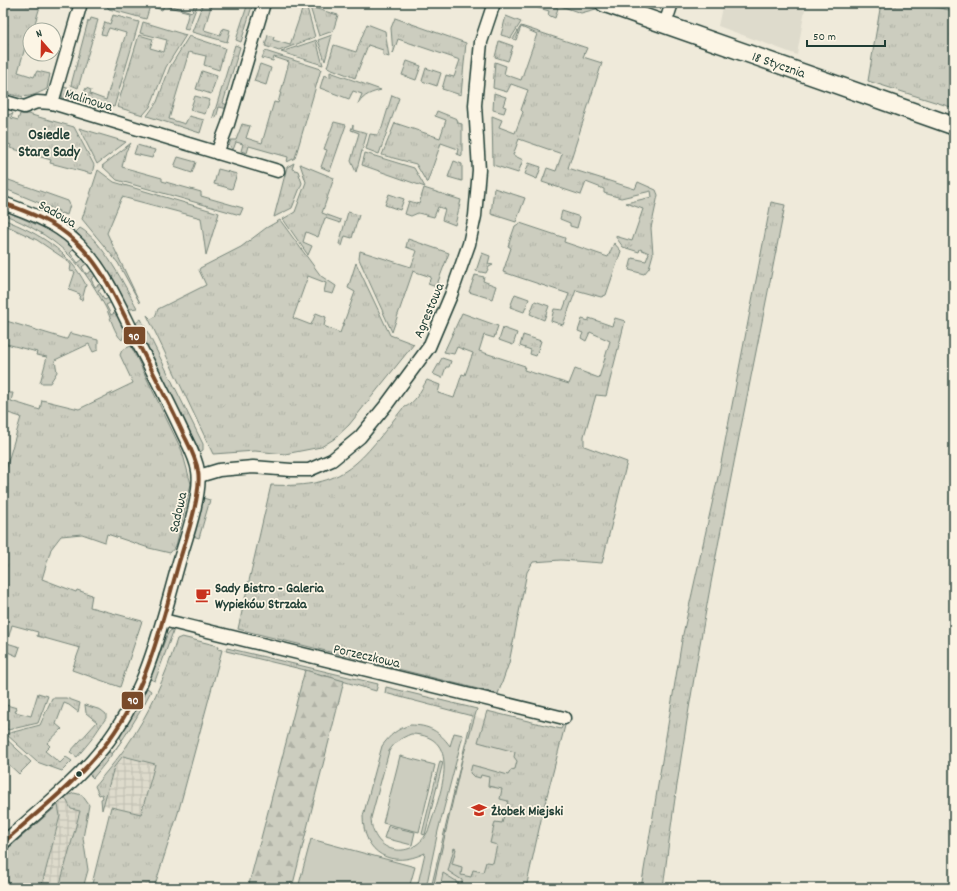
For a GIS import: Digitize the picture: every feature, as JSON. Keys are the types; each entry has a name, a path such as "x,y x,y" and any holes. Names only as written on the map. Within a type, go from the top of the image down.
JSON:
{"main road":[{"name":"18 Stycznia","path":"604,3 954,126"}],"street":[{"name":"Malinowa","path":"81,3 52,103 278,171"},
{"path":"217,153 227,126 264,3"},
{"name":"Agrestowa","path":"199,476 219,470 253,467 309,470 332,460 360,437 387,404 429,347 451,295 469,244 474,216 479,170 475,106 481,42 494,3"},
{"path":"665,24 672,3"},
{"path":"3,101 24,107 37,102 52,103"},
{"name":"Sadowa","path":"3,203 40,218 61,230 76,241 100,270 165,394 192,453 199,476 197,492 185,544 153,656 130,705 111,736 82,771 3,843"},
{"name":"Porzeczkowa","path":"163,620 564,718"}],"shaded area":[{"path":"723,3 806,3 797,55 718,26"},
{"name":"Żłobek Miejski","path":"472,716 529,731 491,888 431,888"},
{"path":"123,756 155,764 141,814 103,805 114,767"},
{"path":"65,797 71,809 80,811 59,888 41,888 60,816 58,805"}],"green space":[{"path":"8,3 41,3 35,22 22,22 22,58 18,72 34,77 37,71 50,74 47,89 30,96 20,96 3,92 3,19"},
{"path":"104,3 112,3 125,7 126,3 163,3 192,12 195,3 198,3 188,30 184,29 189,12 164,6 162,10 150,6 146,19 109,9"},
{"path":"203,3 212,3 204,30 220,35 223,28 230,30 227,42 192,32"},
{"path":"248,3 253,3 241,42 236,40"},
{"path":"533,3 541,3 558,8 555,18 548,15 549,11 532,6"},
{"path":"552,3 580,3 596,9 581,13"},
{"path":"881,3 916,3 954,11 954,108 868,81"},
{"path":"304,4 306,4 315,37 279,51 265,46 268,35 274,37 273,40 290,45"},
{"path":"310,7 338,15 333,31 319,36"},
{"path":"113,15 139,22 114,107 82,97 86,88 91,90 90,94 106,100 126,33 109,28 106,35 101,34 105,22 110,24"},
{"path":"506,16 521,22 511,38 501,35"},
{"path":"91,18 98,20 78,88 71,85 88,21 90,21"},
{"path":"395,18 466,43 461,95 442,89 446,75 454,77 460,60 398,39 393,54 391,28"},
{"path":"143,22 186,35 166,67 150,107 143,115 117,107 139,35 153,39 150,48 164,52 167,40 140,33"},
{"path":"367,24 385,31 389,57 383,55 383,50 368,45 355,78 327,67 334,45 356,52"},
{"path":"521,26 587,48 583,57 602,63 568,168 635,189 638,182 656,190 658,195 651,228 653,254 649,268 644,274 629,270 632,258 646,261 649,253 640,249 639,252 623,247 615,236 632,241 643,209 626,203 652,197 651,191 621,198 604,193 604,189 586,182 581,195 542,182 547,168 556,171 562,154 519,139 513,155 523,160 518,173 493,165 492,116 502,120 499,127 515,133 523,112 521,110 528,90 511,84 507,92 493,88 495,62 506,66 504,74 521,80 537,34 521,27 516,40 513,39"},
{"path":"332,35 325,61 318,40"},
{"path":"189,36 225,48 219,70 204,65 206,56 189,52 169,119 185,124 189,116 204,120 200,133 147,116 157,102 170,67"},
{"path":"316,40 323,65 281,52 314,41"},
{"path":"499,41 513,46 508,61 495,57"},
{"path":"235,45 240,47 223,103 229,106 228,109 219,107 216,118 213,117"},
{"path":"265,51 321,69 295,158 287,162 288,157 249,146 247,153 241,151 243,144 236,142 233,150 229,145 231,140 236,140 242,124 250,126 246,138 262,143 274,102 278,103 289,62 274,57 273,61 262,58"},
{"path":"407,61 421,66 416,80 402,75"},
{"path":"260,64 271,68 266,85 254,81"},
{"path":"426,68 441,73 437,86 422,81"},
{"path":"202,71 217,76 211,94 196,89"},
{"path":"330,72 381,90 366,96 358,104 362,94 353,91 349,99 320,88 324,75 330,77"},
{"path":"61,86 76,91 72,105 63,98"},
{"path":"494,93 506,97 503,106 506,107 504,113 493,110"},
{"path":"392,95 399,98 379,154 366,149 370,134 377,135 382,128"},
{"path":"195,96 210,100 205,114 190,110"},
{"path":"437,111 457,119 458,123 462,124 462,156 457,154 458,149 441,143 427,183 416,164 382,155 395,123 440,138 446,120 435,116"},
{"path":"13,113 11,118 18,120 20,114 28,114 74,127 94,165 92,174 50,163 51,160 10,148 11,145 3,142 3,117"},
{"path":"334,122 346,125 330,171 321,167 327,150 324,149"},
{"path":"353,125 353,129 367,133 356,172 351,161 359,133 351,130"},
{"path":"79,128 126,142 97,164"},
{"path":"131,143 126,151 122,167 162,178 162,181 201,192 201,196 243,208 240,215 117,180 102,166"},
{"path":"137,145 155,150 152,158 134,154"},
{"path":"365,153 414,168 425,187 362,165"},
{"path":"178,157 196,162 192,173 174,167"},
{"path":"454,161 462,164 462,181 448,177"},
{"path":"294,163 292,169 298,171 302,183 292,208 274,217 287,167"},
{"path":"529,163 541,167 537,179 525,174"},
{"path":"300,164 334,178 322,213 341,220 340,223 325,218 318,237 306,232 303,242 312,246 308,255 283,219 295,212 306,182"},
{"path":"218,169 237,174 232,189 214,184"},
{"path":"98,170 114,182 219,213 206,255 201,218 122,197 107,233 140,303 118,263 82,219"},
{"path":"3,178 68,201 70,205 67,215 61,213 56,220 59,211 3,188"},
{"path":"424,188 461,200 455,225 442,220 445,209 438,207 434,217 418,213 411,216 405,214 409,201 419,204"},
{"path":"494,188 525,198 516,222 491,214"},
{"path":"389,194 404,199 400,210 385,205"},
{"path":"771,202 785,205 734,460 702,631 674,802 663,888 641,888 683,634 720,468"},
{"path":"3,210 51,231 75,248 70,253 78,263 83,259 87,263 82,267 86,274 92,271 96,275 91,279 95,287 101,283 104,287 98,290 105,300 110,297 112,302 106,305 111,315 116,312 125,332 122,340 119,338 106,308 96,290 75,262 64,250 51,240 21,222 3,214"},
{"path":"562,211 580,217 577,228 570,226 570,223 560,219"},
{"path":"348,212 359,215 352,238 345,236 342,246 339,244"},
{"path":"3,219 41,237 52,244 71,262 86,285 82,300 79,299 80,294 69,290 75,272 70,271 71,265 68,261 37,240 3,224"},
{"path":"280,220 321,276 336,286 333,294 324,292 326,283 308,276 293,318 311,325 316,313 326,317 324,326 340,333 355,292 348,288 356,263 390,335 414,344 349,425 334,439 321,447 285,454 255,451 213,454 147,315 151,319 155,317 158,309 206,285 199,270 200,268 241,247 266,228"},
{"path":"520,223 565,238 564,242 608,257 614,243 621,251 606,295 601,297 576,290 563,325 551,321 554,309 563,310 569,294 503,272 511,248 508,246 515,226"},
{"path":"80,228 96,242 105,253 137,308 131,309 127,307 116,283 103,263 76,232"},
{"path":"408,239 449,253 436,287 428,284 431,277 413,271 392,332 359,259 360,251 411,267 417,251 406,247"},
{"path":"482,253 490,256 488,264 493,265 489,267 486,273 476,271"},
{"path":"475,275 484,277 483,281 496,286 492,299 469,292"},
{"path":"515,294 529,299 524,312 510,307"},
{"path":"535,301 549,306 544,320 530,314"},
{"path":"462,313 498,326 494,338 484,335 479,351 525,366 524,370 569,384 575,369 599,378 610,341 590,332 586,341 581,338 583,333 578,331 582,319 589,321 589,318 612,326 615,318 625,321 606,396 596,395 584,436 584,446 627,462 602,563 561,560 533,562 527,572 509,663 498,694 238,629 271,485 297,485 318,482 335,477 349,468 375,443 403,408 414,400 427,380 440,385 438,393 454,398 462,374 465,375 473,353 457,347 454,354 444,352"},
{"path":"141,319 203,444 203,450 200,452 142,337 136,323"},
{"path":"3,320 66,339 70,333 98,340 98,350 93,352 89,344 55,360 57,372 50,383 40,383 47,357 36,355 37,352 3,343"},
{"path":"503,328 517,333 513,345 499,340"},
{"path":"523,335 541,341 536,356 530,354 531,350 520,346"},
{"path":"131,346 182,451 191,484 176,546 170,553 149,548 107,534 105,542 82,534 61,536 51,549 42,579 76,592 77,590 92,595 90,607 142,621 120,687 72,670 80,648 37,636 38,632 12,625 7,643 20,647 17,656 3,650 3,479 21,417 5,412 3,418 3,393 13,393 11,401 40,410 42,400 79,409 133,383 120,355 122,350"},
{"path":"442,358 451,361 449,367 446,367 442,378 433,374"},
{"path":"203,498 210,500 199,538 193,536"},
{"path":"174,629 155,681 150,679 167,635"},
{"path":"182,637 219,646 218,649 222,650 178,813 154,888 91,888 111,807 141,814 155,764 123,756 114,767 102,810 102,794 99,795 95,786 126,747 142,722 162,682 177,639"},
{"path":"227,648 378,684 376,691 305,670 226,651"},
{"path":"305,670 344,681 292,888 248,888"},
{"path":"386,687 477,709 462,760 433,888 431,888 472,716 385,693"},
{"path":"147,688 151,691 132,725 125,736 117,747 122,740 120,738"},
{"path":"38,693 48,696 38,723 8,730 3,726 3,704 17,708 15,712 31,716"},
{"path":"52,698 66,698 80,703 78,712 64,703 56,724 62,729 47,743 50,746 45,751 60,763 66,757 72,761 62,771 37,762 6,734 40,725"},
{"path":"85,705 101,710 106,714 106,718 77,757 70,752 97,722 86,713"},
{"path":"487,711 561,729 568,714 543,811 526,888 440,888 443,873 456,881 456,883 462,884 462,880 448,871 454,848 456,849 452,864 462,867 461,875 471,877 473,870 483,872 486,862 493,863 497,845 490,843 495,822 502,823 508,801 500,799 502,789 488,786 489,777 481,775 480,778 473,776 470,773 472,765 508,775 511,770 515,769 517,761 514,757 515,752 478,742"},
{"path":"410,725 423,726 433,730 442,736 450,746 454,733 463,735 438,831 426,888 417,888 425,853 413,858 401,859 382,855 374,849 368,840 364,829 363,816 382,746 394,733 401,728","holes":["411,734 428,737 438,745 443,757 444,771 438,802 429,829 422,840 414,846 404,850 395,850 378,840 373,830 371,818 389,751 398,741"]},
{"path":"3,736 31,762 19,774 3,759"},
{"path":"117,747 110,758 93,778 89,774 109,752 112,754"},
{"path":"400,756 435,765 419,832 383,823"},
{"path":"440,761 443,762 425,835 422,834"},
{"path":"74,793 82,795 89,805 83,838 88,870 83,888 59,888 80,811 71,809 65,797"},
{"path":"58,805 60,816 41,888 13,888 3,875 3,853"},
{"path":"388,826 415,832 412,845 384,838"},
{"path":"311,839 415,867 409,888 298,888"}],"transit line":[{"name":"90","path":"3,203 31,214 59,228 75,241 95,263 118,302 194,456 199,480 193,516 158,636 141,683 130,706 117,728 91,762 54,798 3,843"}],"place":[{"name":"Sady Bistro - Galeria Wypieków Strzała","path":"203,595"},
{"name":"Żłobek Miejski","path":"479,810"}],"district":[{"name":"Osiedle Stare Sady","path":"49,142"}]}
